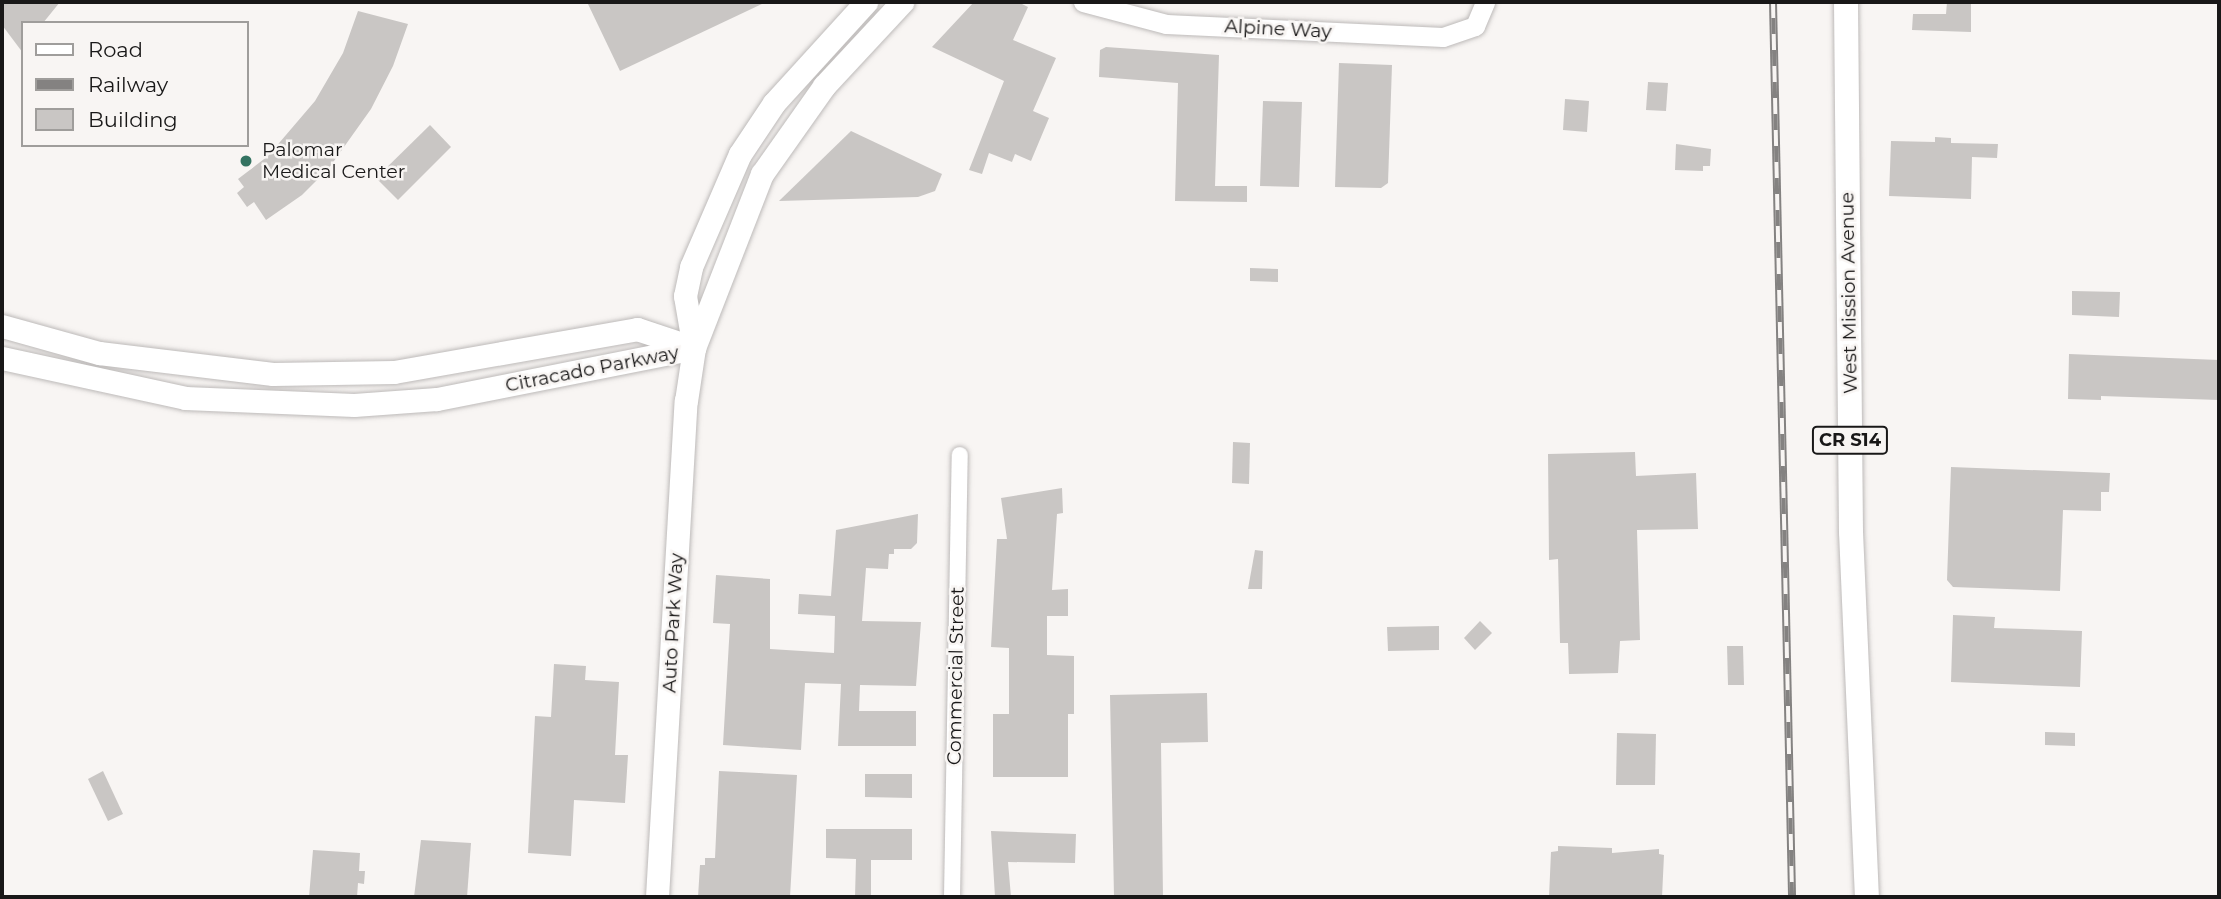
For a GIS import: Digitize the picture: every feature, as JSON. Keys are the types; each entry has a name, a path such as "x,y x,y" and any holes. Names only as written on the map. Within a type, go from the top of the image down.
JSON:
{"main road":[{"name":"Auto Park Way","path":"694,348 685,296 691,267 740,154 774,103 866,2"},
{"name":"Auto Park Way","path":"657,897 686,400 694,348 762,174 824,86 902,2"},
{"name":"West Mission Avenue","path":"1846,2 1852,532 1864,891"},
{"name":"Citracado Parkway","path":"2,326 99,353 273,374 394,372 637,329 694,348"},
{"name":"Citracado Parkway","path":"2,358 185,398 354,405 437,399 694,348"}],"street":[{"name":"Alpine Way","path":"1083,2 1166,24 1443,37 1475,26 1485,2"},
{"name":"Commercial Street","path":"952,897 960,455"}],"building":[{"path":"2,2 60,2 45,21 21,21 21,50 2,25"},
{"path":"587,2 766,2 620,71"},
{"path":"974,2 1018,2 1028,7 1013,40 1056,58 1033,111 1049,118 1031,161 1015,154 1012,162 989,153 982,174 969,170 1004,81 932,47"},
{"path":"1947,2 1971,2 1971,32 1912,30 1913,14 1946,14"},
{"path":"358,11 408,24 393,66 371,109 329,168 302,195 266,220 254,202 247,207 237,193 244,187 238,179 268,156 315,101 343,53"},
{"path":"1106,47 1219,55 1215,186 1247,186 1247,202 1175,201 1178,83 1099,77 1100,50"},
{"path":"1339,63 1392,65 1388,183 1381,188 1335,187"},
{"path":"1648,82 1668,83 1666,111 1646,110"},
{"path":"1565,99 1589,101 1587,132 1563,130"},
{"path":"1263,101 1302,102 1299,187 1260,186"},
{"path":"430,125 451,147 398,200 376,178"},
{"path":"851,131 942,174 935,191 918,197 779,201"},
{"path":"1935,137 1951,138 1951,143 1998,144 1997,158 1972,157 1971,199 1889,196 1891,141 1935,142"},
{"path":"1676,144 1711,149 1710,166 1703,166 1703,171 1675,170"},
{"path":"1250,268 1278,269 1278,282 1250,281"},
{"path":"2072,291 2120,292 2119,317 2072,315"},
{"path":"2069,354 2219,360 2219,400 2101,396 2101,400 2068,399"},
{"path":"1233,442 1250,443 1249,484 1232,483"},
{"path":"1635,452 1636,476 1696,473 1698,529 1637,530 1640,640 1620,641 1618,673 1569,674 1568,643 1560,643 1558,559 1549,560 1548,454"},
{"path":"1951,467 2110,473 2109,492 2101,492 2101,511 2063,510 2060,591 1953,587 1947,580"},
{"path":"1062,488 1063,513 1057,514 1052,590 1068,589 1068,616 1047,616 1047,655 1074,656 1074,714 1068,714 1068,777 993,777 993,714 1009,714 1009,648 991,647 997,539 1007,539 1001,498"},
{"path":"918,514 917,543 911,549 894,549 894,554 889,554 888,569 866,568 862,621 921,622 916,686 860,685 859,711 916,711 916,746 838,746 841,684 805,683 801,750 723,745 730,624 713,623 716,575 770,579 770,649 834,653 835,616 798,614 799,594 831,596 836,530"},
{"path":"1255,550 1263,551 1262,589 1248,589"},
{"path":"1953,615 1995,617 1994,628 2082,631 2080,687 1951,682"},
{"path":"1480,621 1492,633 1475,650 1464,638"},
{"path":"1439,626 1439,650 1388,651 1387,627"},
{"path":"1727,646 1743,646 1744,685 1728,685"},
{"path":"554,664 586,666 585,680 619,682 615,755 628,755 625,803 574,800 571,856 528,853 535,716 551,717"},
{"path":"1207,693 1208,742 1161,743 1163,897 1114,897 1110,695"},
{"path":"2045,732 2075,733 2075,746 2045,745"},
{"path":"1617,733 1656,734 1655,785 1616,785"},
{"path":"103,771 123,814 108,821 88,779"},
{"path":"719,771 797,775 790,897 698,897 700,865 705,865 705,858 715,858"},
{"path":"865,774 912,774 912,798 865,797"},
{"path":"826,829 912,829 912,860 871,860 871,897 855,897 856,859 826,858"},
{"path":"991,831 1076,834 1075,863 1008,862 1011,897 995,897"},
{"path":"421,840 471,843 467,897 414,897"},
{"path":"1558,846 1612,848 1612,853 1659,849 1659,854 1664,855 1662,897 1549,897 1551,852 1558,851"},
{"path":"313,850 360,853 359,871 365,871 364,884 358,883 357,897 309,897"}],"railway":[{"path":"1773,2 1792,897"}],"place":[{"name":"Palomar Medical Center","path":"246,161"}]}
